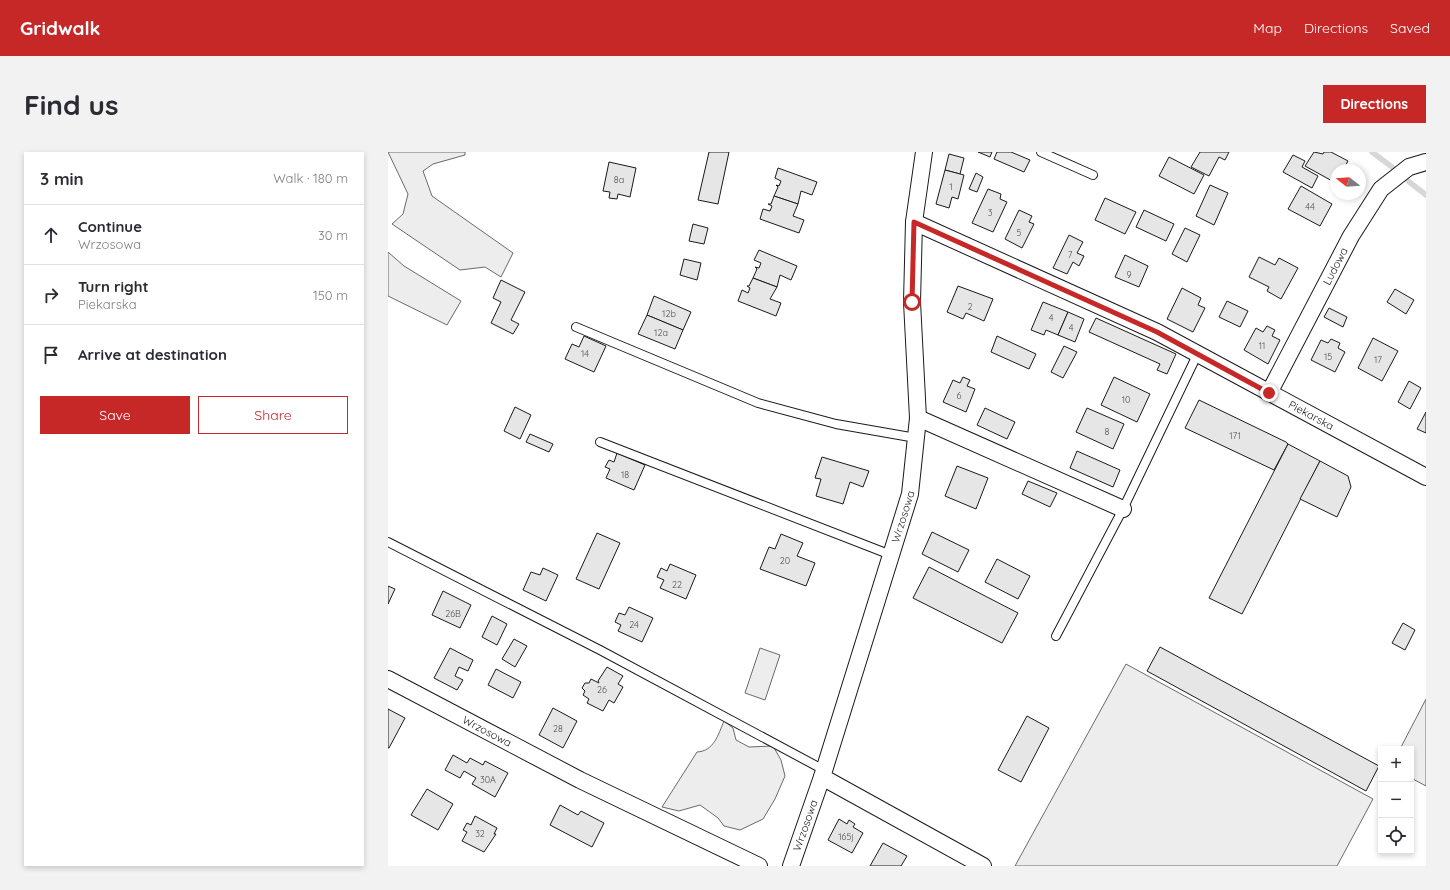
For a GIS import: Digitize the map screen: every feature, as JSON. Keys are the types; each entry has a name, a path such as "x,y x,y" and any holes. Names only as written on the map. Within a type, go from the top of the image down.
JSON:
{"street":[{"name":"Wrzosowa","path":"791,866 823,774 910,494 918,418 912,302 914,222 924,152"},
{"name":"Ludowa","path":"1269,393 1351,236 1381,189 1409,167 1426,162"},
{"name":"Piekarska","path":"914,222 1157,332 1426,477"},
{"path":"918,418 1123,509"},
{"name":"Wrzosowa","path":"388,679 580,780 759,866"},
{"path":"823,774 983,866"}],"lane":[{"path":"1041,152 1093,175"},
{"path":"576,327 758,403 836,424 916,438"},
{"path":"1056,636 1123,509 1198,353"},
{"path":"600,442 891,555"},
{"path":"388,542 600,650 823,774"}],"shaded area":[{"path":"388,152 465,152 465,155 433,164 423,171 432,196 513,253 501,277 485,267 460,270 392,224 403,214 408,194"},
{"path":"388,252 404,266 461,301 447,325 388,296"},
{"path":"760,648 780,655 765,700 745,693"},
{"path":"1126,664 1373,799 1337,866 1015,866"},
{"path":"1426,699 1426,786 1414,780 1414,746 1402,746"},
{"path":"724,721 733,728 736,740 749,747 773,746 781,760 785,776 775,799 763,819 740,830 724,826 718,818 700,805 679,811 662,807 697,752 708,749 715,741"}],"building":[{"path":"709,152 729,152 718,204 698,200"},
{"path":"978,152 992,152 990,157"},
{"path":"997,152 1011,152 1030,160 1024,172 994,159"},
{"path":"1200,152 1229,152 1225,160 1219,157 1209,176 1191,167"},
{"path":"1314,152 1323,154 1324,152 1331,152 1348,161 1346,164 1330,164 1330,180 1305,166"},
{"path":"949,154 964,158 960,174 945,170"},
{"path":"1293,155 1305,161 1302,167 1318,176 1312,188 1283,172"},
{"path":"1169,157 1204,175 1194,194 1159,176"},
{"path":"609,162 636,168 630,197 618,194 617,199 609,198 610,192 603,191"},
{"path":"778,168 817,182 812,195 801,191 798,204 774,196 778,187 776,185 779,186 781,181 775,178"},
{"path":"945,170 964,175 958,199 952,197 949,208 936,204"},
{"path":"976,173 983,177 977,192 969,189"},
{"path":"1210,185 1228,193 1214,225 1196,216"},
{"path":"1301,186 1332,204 1320,226 1288,209"},
{"path":"988,189 1001,194 1000,199 1007,202 993,232 972,223"},
{"path":"774,196 798,204 793,216 804,220 799,233 760,219 763,209 770,211 772,206 768,204 771,204"},
{"path":"1105,198 1136,212 1125,234 1095,220"},
{"path":"1019,210 1032,216 1029,222 1034,224 1022,248 1005,239"},
{"path":"1144,210 1174,224 1166,241 1136,227"},
{"path":"693,224 708,228 704,244 689,241"},
{"path":"1185,228 1200,235 1187,262 1172,254"},
{"path":"1069,235 1083,242 1077,253 1084,256 1079,266 1073,262 1067,274 1053,268"},
{"path":"759,250 797,266 791,280 780,275 777,287 753,278 757,269 755,267 759,268 761,263 754,260"},
{"path":"1125,255 1148,266 1139,287 1115,277"},
{"path":"1259,257 1275,265 1279,258 1298,268 1281,299 1267,291 1269,287 1249,277"},
{"path":"684,259 701,263 697,280 680,275"},
{"path":"753,278 777,287 770,299 781,303 776,316 738,301 742,290 748,293 750,288 747,286 749,286"},
{"path":"501,280 525,292 511,320 519,324 513,334 491,323 501,302 493,298"},
{"path":"958,286 993,299 984,321 966,313 963,319 947,312"},
{"path":"1182,288 1201,298 1198,305 1205,308 1193,332 1167,319"},
{"path":"1395,289 1414,300 1406,314 1387,302"},
{"path":"654,296 691,312 683,330 647,315"},
{"path":"1227,301 1248,311 1240,327 1219,317"},
{"path":"1043,302 1068,312 1058,335 1046,330 1044,335 1031,330"},
{"path":"1329,308 1347,317 1343,327 1324,317"},
{"path":"1068,312 1084,319 1075,342 1058,335"},
{"path":"647,315 683,330 675,349 638,334"},
{"path":"1096,318 1176,354 1167,374 1157,370 1160,364 1089,332"},
{"path":"1267,326 1275,330 1272,336 1280,340 1268,364 1244,350 1256,328 1263,332"},
{"path":"584,336 606,346 594,372 565,359 572,344 579,347"},
{"path":"997,336 1036,354 1029,369 991,352"},
{"path":"1373,338 1398,351 1382,381 1358,368"},
{"path":"1331,339 1340,343 1338,348 1345,352 1335,372 1311,360 1321,340 1328,343"},
{"path":"1064,346 1077,352 1063,378 1051,372"},
{"path":"963,377 970,380 967,386 975,389 966,412 943,402 953,380 960,383"},
{"path":"1114,377 1150,394 1137,422 1101,405"},
{"path":"1409,381 1421,388 1410,409 1398,402"},
{"path":"1199,400 1286,442 1288,444 1274,470 1185,428"},
{"path":"515,407 531,415 520,439 504,431"},
{"path":"985,408 1015,422 1007,439 977,425"},
{"path":"1087,408 1124,424 1113,449 1076,432"},
{"path":"1426,412 1426,433 1417,429"},
{"path":"530,434 553,444 549,452 526,442"},
{"path":"1288,444 1320,461 1242,614 1209,598"},
{"path":"1077,451 1120,470 1113,487 1070,468"},
{"path":"617,453 645,465 634,490 606,478 610,469 605,467 609,460 614,462"},
{"path":"822,457 869,471 863,487 850,482 843,504 816,496 821,479 815,478"},
{"path":"1320,461 1348,476 1351,487 1337,517 1300,499"},
{"path":"957,466 988,478 976,509 945,496"},
{"path":"1028,481 1057,493 1050,507 1022,494"},
{"path":"932,532 969,550 958,572 922,554"},
{"path":"597,533 620,543 599,589 576,579"},
{"path":"781,534 803,543 797,556 815,563 806,586 760,569 769,547 775,549"},
{"path":"997,559 1030,576 1018,599 985,582"},
{"path":"670,564 696,575 686,599 660,588 664,580 657,577 661,568 667,571"},
{"path":"929,567 1018,613 1002,643 913,598"},
{"path":"543,568 558,575 546,601 523,590 531,572 540,575"},
{"path":"388,586 395,589 388,604"},
{"path":"443,591 471,605 460,628 432,615"},
{"path":"629,607 653,618 642,642 618,631 621,625 615,622 619,613 625,615"},
{"path":"492,616 507,624 497,645 482,637"},
{"path":"1403,623 1415,630 1405,650 1392,643"},
{"path":"514,639 527,646 515,667 502,659"},
{"path":"1160,647 1378,765 1378,768 1366,791 1147,671"},
{"path":"450,648 473,660 468,671 459,667 455,676 463,680 457,690 434,678"},
{"path":"607,667 623,676 618,684 623,687 614,703 609,700 603,711 587,703 589,699 583,695 585,691 582,688 585,683 589,683 591,679 599,683 598,681"},
{"path":"496,669 521,682 513,698 488,685"},
{"path":"553,708 577,721 563,748 539,735"},
{"path":"388,709 405,718 389,748 388,748"},
{"path":"1027,716 1049,728 1021,782 998,770"},
{"path":"453,755 467,763 470,758 483,765 485,761 508,773 495,797 472,784 476,778 464,771 460,778 445,770"},
{"path":"427,789 453,804 438,830 411,815"},
{"path":"560,805 578,815 581,811 604,823 592,847 550,825"},
{"path":"475,816 497,828 494,834 496,834 484,852 462,841 467,832 463,830 467,823 471,825"},
{"path":"839,819 847,824 849,820 855,824 853,827 863,833 852,853 828,840"},
{"path":"883,843 907,856 901,866 870,866"}],"waterway":[{"path":"1372,152 1392,167"},
{"path":"1408,181 1426,195"}],"route":[{"path":"912,302 914,222 1157,332 1269,393"}]}
